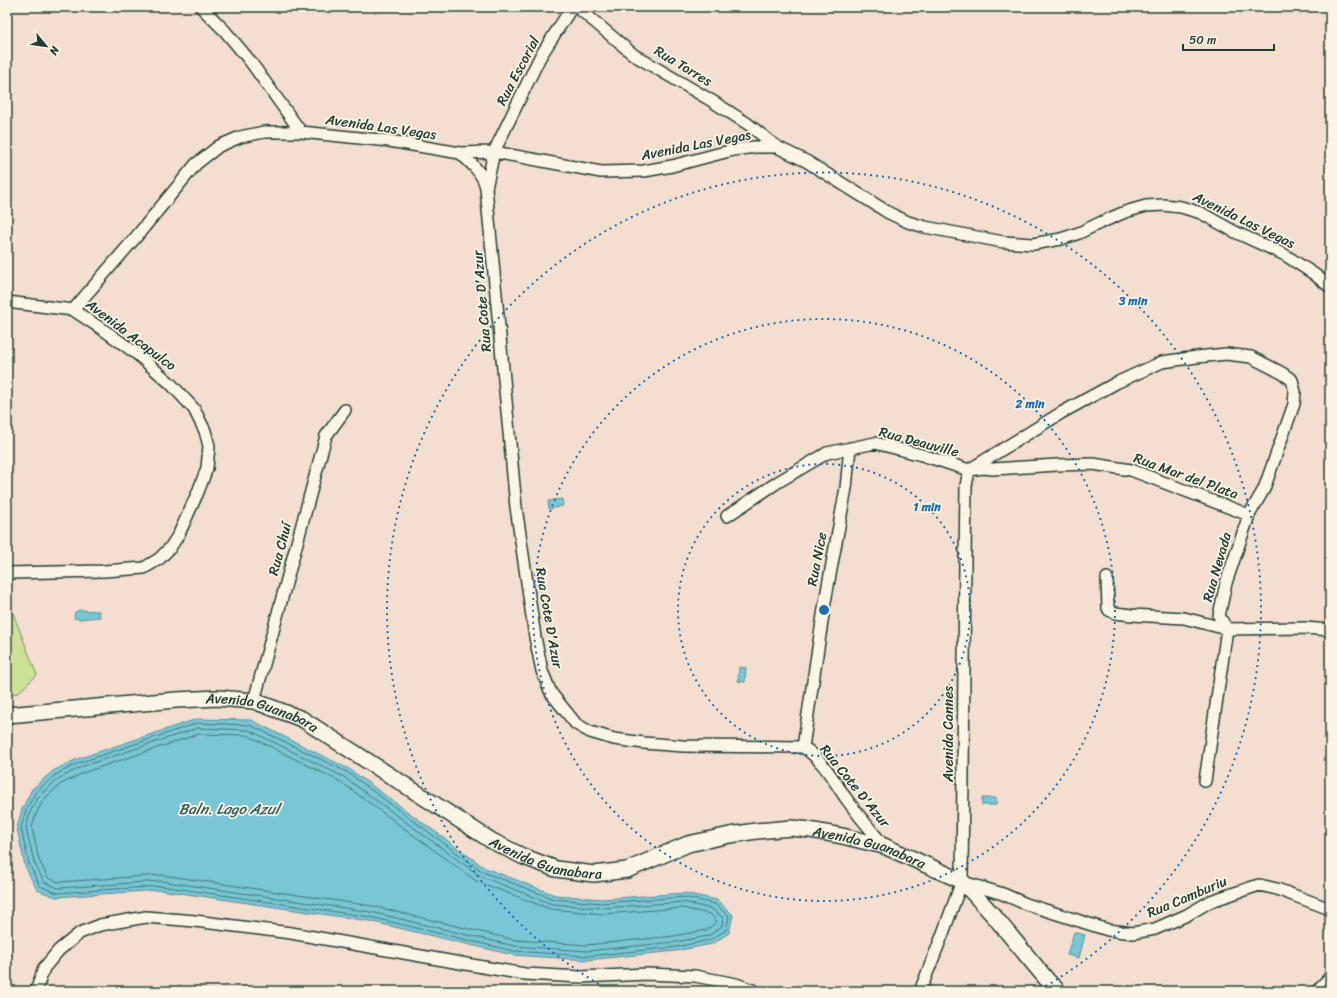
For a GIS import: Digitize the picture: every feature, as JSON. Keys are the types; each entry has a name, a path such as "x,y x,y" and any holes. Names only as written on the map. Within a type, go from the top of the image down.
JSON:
{"street":[{"path":"201,7 225,31 250,61 301,132"},
{"name":"Rua Escorial","path":"494,152 540,57 572,7"},
{"name":"Rua Torres","path":"577,7 634,55 730,112 777,147"},
{"name":"Avenida Las Vegas","path":"73,310 196,164 219,146 240,137 264,132 301,132 389,141 460,153 494,152 602,172 644,171 672,166 733,150 755,147 777,147 806,161 889,213 908,222 925,227 1003,242 1032,244 1061,239 1079,233 1125,212 1146,206 1163,205 1181,207 1201,213 1235,232 1285,255 1314,274 1330,287"},
{"name":"Rua Cote D'Azur","path":"494,152 486,188 516,507 535,637 542,671 551,693 576,724 590,732 614,739 683,746 803,747 811,753 832,776 849,802 884,846"},
{"path":"460,153 486,182 486,188"},
{"name":"Avenida Acapulco","path":"7,302 73,310 108,333 137,354 171,384 194,409 206,431 209,446 207,468 198,492 179,534 170,548 159,559 144,568 104,572 7,573"},
{"name":"Rua Deauville","path":"727,516 778,482 827,454 875,443 922,455 969,470 1061,413 1116,383 1162,362 1226,354 1251,357 1282,373"},
{"name":"Rua Nevada","path":"1205,781 1227,628 1219,616 1226,583 1249,515 1264,488 1294,404 1296,392 1292,380 1282,373"},
{"name":"Rua Chuí","path":"254,701 326,436 346,410"},
{"name":"Rua Nice","path":"803,747 825,602 846,488 850,448"},
{"name":"Rua Mar del Plata","path":"969,470 983,468 993,469 1093,464 1131,470 1249,515"},
{"name":"Avenida Cannes","path":"920,991 962,881 964,560 966,486 969,470"},
{"path":"1107,578 1108,608 1111,611 1132,615 1184,618 1227,628 1305,628 1330,630"},
{"name":"Avenida Guanabara","path":"7,715 176,700 218,698 254,701 302,719 492,841 522,856 556,869 594,874 627,870 688,844 730,835 784,829 810,830 884,846 962,881 994,915 1048,981 1058,991"},
{"name":"Rua Camburiu","path":"962,881 1003,894 1026,904 1108,930 1133,933 1155,929 1187,915 1211,901 1259,884 1277,889 1330,909"},
{"path":"36,991 44,968 59,950 80,933 100,924 146,917 195,921 291,933 483,968 525,974 581,978 647,974 695,976 736,984 755,991"},
{"path":"1317,991 1330,977"}],"green space":[{"path":"7,598 37,675 18,693 7,695"}],"water":[{"path":"562,499 563,506 549,509 548,501"},
{"path":"79,610 99,611 100,617 74,618 75,612"},
{"path":"739,667 746,668 745,682 738,681"},
{"name":"Baln. Lago Azul","path":"197,719 251,720 349,769 485,868 555,895 602,899 684,893 717,900 733,915 729,933 712,944 676,951 587,960 513,955 369,921 160,890 56,897 37,890 25,866 17,828 22,809 32,789 53,771 77,759"},
{"path":"982,798 996,798 996,805 982,805"},
{"path":"1074,932 1085,935 1079,958 1067,955"}]}
